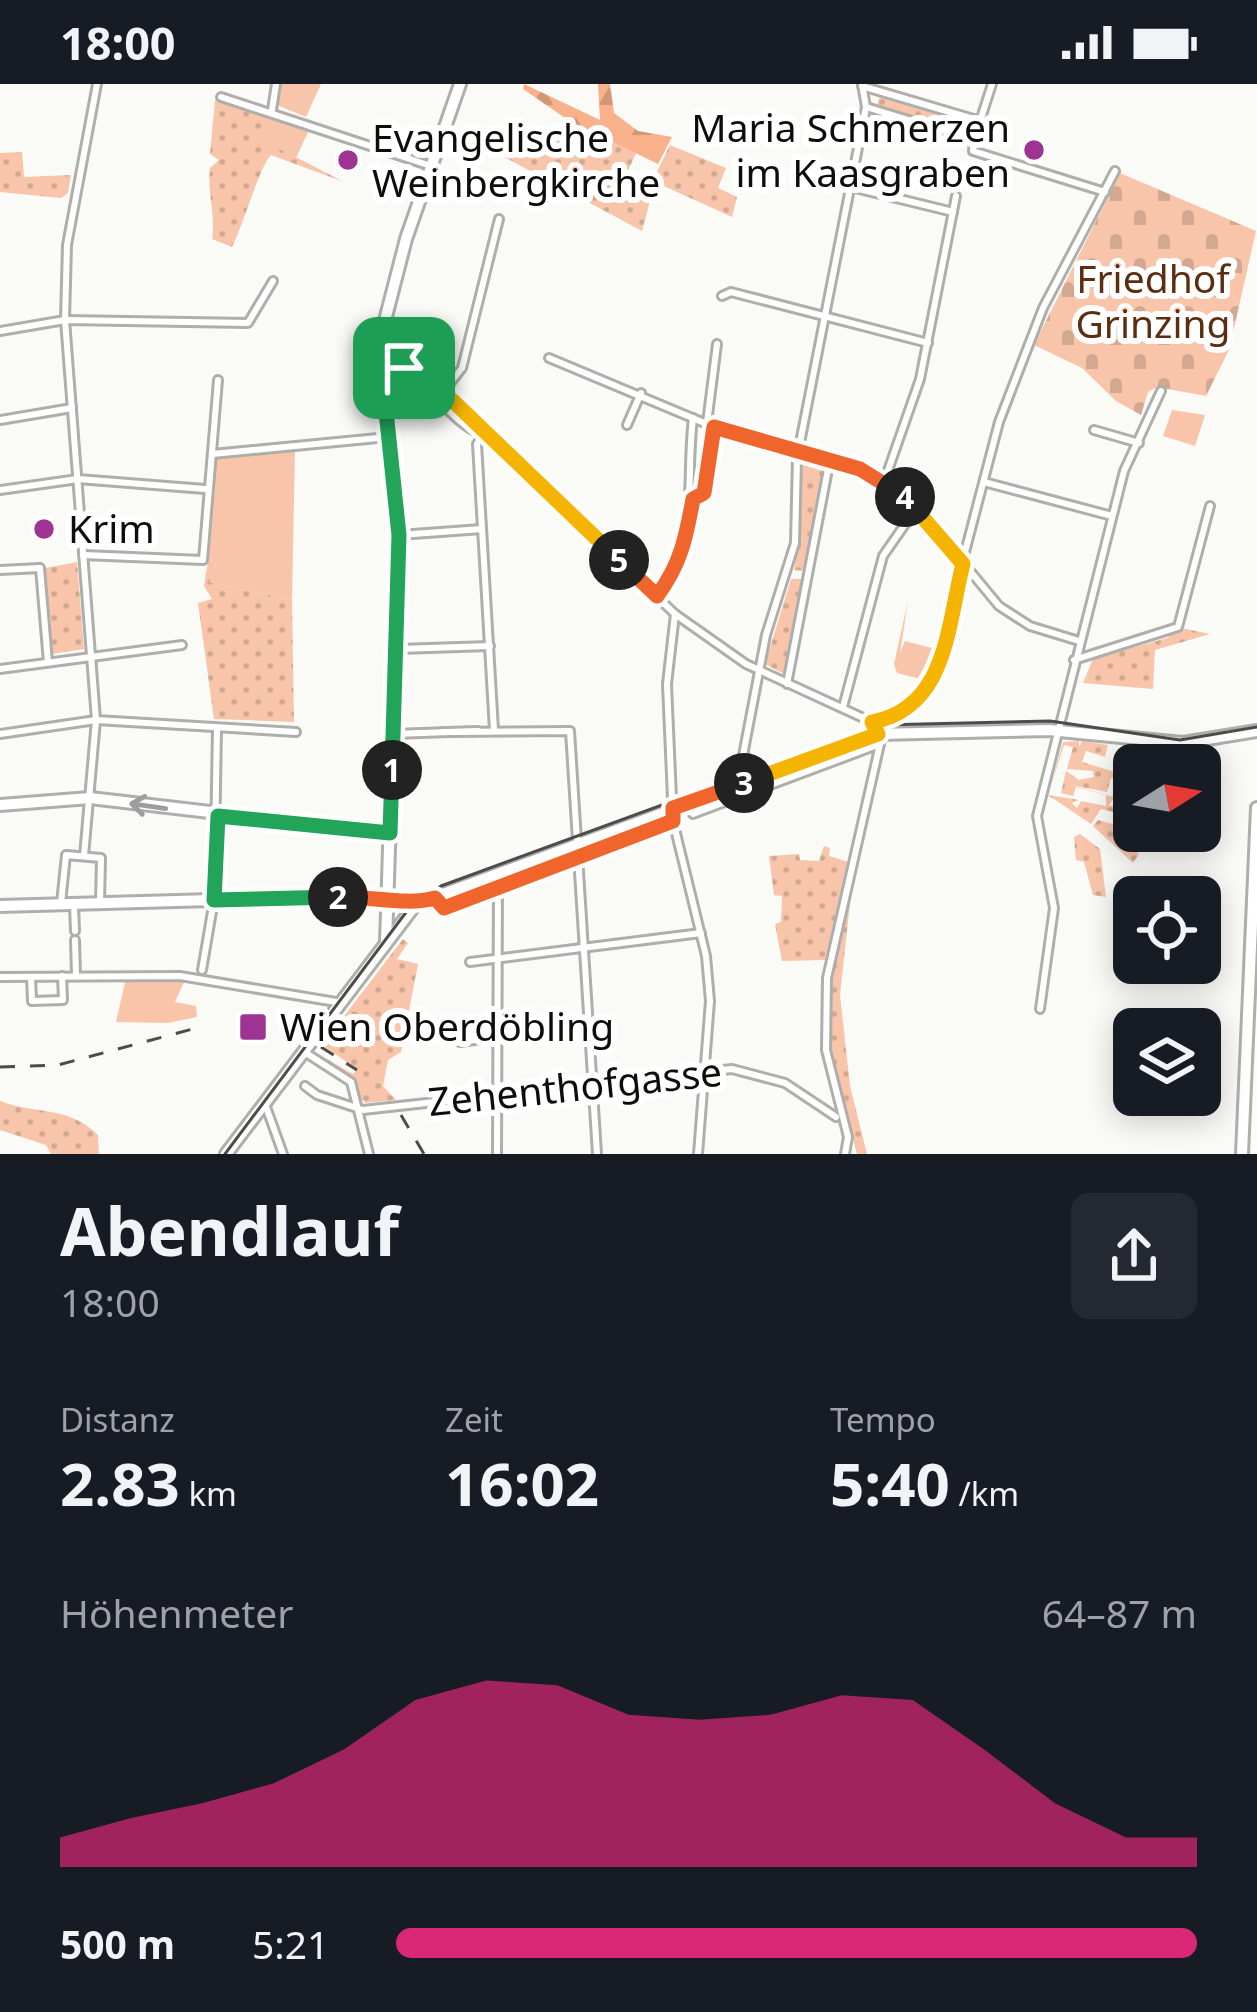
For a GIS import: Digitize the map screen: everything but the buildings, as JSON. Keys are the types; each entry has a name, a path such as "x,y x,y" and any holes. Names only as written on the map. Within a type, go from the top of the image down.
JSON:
{"street":[{"path":"84,856 96,720 65,320 67,245 97,84"},
{"path":"272,110 276,84"},
{"path":"992,84 977,120 973,151 1105,192"},
{"path":"747,787 740,772 758,669 789,572 800,452 866,107 862,85 977,120"},
{"path":"386,943 399,535 380,354 386,311 460,86"},
{"path":"221,98 272,110 431,166"},
{"path":"866,107 974,140"},
{"path":"872,722 908,712 920,701 936,670 984,482 1030,335 1114,170"},
{"path":"851,187 952,212"},
{"path":"884,482 910,414 928,343 956,196"},
{"path":"440,396 462,368 499,219"},
{"path":"0,331 65,320 252,322 274,281"},
{"path":"722,296 730,292 928,343"},
{"path":"693,499 704,493 718,344"},
{"path":"380,354 440,396 470,430 483,434 675,614 758,669 872,722 879,739 827,978 826,1051 846,1152"},
{"path":"549,358 710,425 830,459 884,482 917,507 1013,618 1079,641"},
{"path":"83,555 202,560 218,380"},
{"path":"1040,1009 1054,908 1037,816 1112,516 1160,391"},
{"path":"627,425 641,393"},
{"path":"0,419 72,408"},
{"path":"657,596 680,563 693,499 685,485 693,418"},
{"path":"1094,430 1139,443"},
{"path":"483,434 477,444 494,730"},
{"path":"212,454 389,437"},
{"path":"787,684 830,459"},
{"path":"0,490 78,479 205,489"},
{"path":"984,482 1112,516"},
{"path":"1073,660 1178,627 1210,506"},
{"path":"843,707 884,556 917,507"},
{"path":"399,535 482,529"},
{"path":"0,570 34,564 40,570 48,662"},
{"path":"789,572 807,576"},
{"path":"675,614 667,684 677,811 710,1000 698,1154"},
{"path":"0,669 182,645"},
{"path":"395,649 490,646"},
{"path":"0,734 96,720 296,732"},
{"path":"202,970 214,900 217,728"},
{"path":"226,1154 293,1076 416,904 499,881 879,739 1059,730 1170,743 1257,731"},
{"path":"393,734 570,731 597,1154"},
{"path":"0,805 89,798 390,833"},
{"path":"1242,1154 1250,1101 1257,808"},
{"path":"76,975 66,855 101,858 100,904"},
{"path":"497,1154 499,881"},
{"path":"0,906 388,895 416,904"},
{"path":"470,962 701,933"},
{"path":"31,976 32,1001 63,1000 62,976"},
{"path":"0,977 195,977 342,1003"},
{"path":"460,1042 496,1037"},
{"path":"306,1053 347,1077 370,1154"},
{"name":"Zehenthofgasse","path":"358,1109 732,1069 785,1083 839,1119"},
{"path":"305,1086 358,1109"},
{"path":"265,1104 284,1154"}],"green space":[{"path":"278,84 321,84 306,117 279,106"},
{"path":"524,84 600,120 598,84 610,84 614,113 638,131 672,137 658,164 568,120 523,89"},
{"path":"880,96 972,123 968,134 877,106"},
{"path":"215,100 273,116 263,140 344,182 271,155 232,247 212,239 210,168 219,160 210,154"},
{"path":"273,116 310,128 296,158 262,140"},
{"path":"511,118 556,143 568,120 637,151 625,177 649,188 670,145 726,168 718,188 737,197 732,217 655,182 642,231 497,153"},
{"path":"22,152 24,177 71,175 68,193 61,198 0,192 0,153"},
{"name":"Friedhof Grinzing","path":"1120,173 1256,231 1229,350 1206,396 1157,387 1148,392 1141,415 1116,401 1082,368 1034,345"},
{"path":"1172,410 1205,415 1195,446 1163,436"},
{"path":"295,449 292,600 209,582 216,563 208,560 214,454"},
{"path":"807,457 826,465 805,571 794,570 801,529 800,464"},
{"path":"208,560 216,563 210,582 292,600 294,722 214,719 198,603 212,599 204,586"},
{"path":"77,562 84,649 52,654 45,568"},
{"path":"791,579 803,579 803,585 786,675 765,664"},
{"path":"908,601 900,653 905,641 932,648 924,680 897,673 894,664"},
{"path":"1181,628 1210,634 1155,650 1153,689 1083,683 1093,659 1167,638"},
{"path":"1079,741 1079,747 1082,741 1108,745 1105,757 1086,751 1082,762 1113,771 1107,792 1071,785 1113,797 1109,806 1113,812 1101,809 1091,824 1048,795 1079,800 1072,803 1077,808 1081,801 1106,806 1106,795 1076,787 1073,796 1061,793 1066,771 1079,780 1094,777 1093,771 1067,769 1073,747 1064,745 1050,789 1063,742"},
{"path":"1098,820 1113,824 1113,844 1093,826"},
{"path":"1080,834 1100,849 1106,897 1093,895 1084,862 1076,860 1074,837"},
{"path":"824,846 830,848 829,856 849,862 825,960 782,961 775,924 781,922 782,896 774,895 769,856 799,854 800,860 819,861"},
{"path":"1121,852 1139,854 1133,863"},
{"path":"853,876 840,995 850,1086 867,1154 857,1154 835,1080 828,1032 833,964"},
{"path":"403,939 408,943 397,959 418,964 401,1052 388,1060 383,1086 396,1100 366,1103 356,1096 352,1078 318,1054 353,1074 357,1069 322,1045"},
{"path":"125,982 184,982 175,1002 196,1006 197,1017 168,1023 116,1022"},
{"path":"0,1101 75,1119 98,1135 99,1154 51,1154 46,1145 0,1130"}],"tram line":[{"path":"225,1154 407,911 441,886 880,725 1050,721 1180,740 1257,727"}],"railway":[{"path":"0,1067 58,1065 200,1027"},
{"path":"321,1047 357,1070"},
{"path":"401,1115 424,1154"}],"place":[{"name":"Maria Schmerzen im Kaasgraben","path":"1034,150"},
{"name":"Evangelische Weinbergkirche","path":"348,160"},
{"name":"Krim","path":"44,529"},
{"name":"Wien Oberdöbling","path":"253,1027"}],"route":[{"path":"380,354 404,368 452,400 657,596 680,563 693,499 704,493 714,427 796,454 806,451 884,482 917,507 963,564 936,670 920,701 908,712 872,722 878,734 673,808 673,821 444,908 435,898 416,904 388,895 214,900 218,816 390,833 399,535 380,354"}]}
